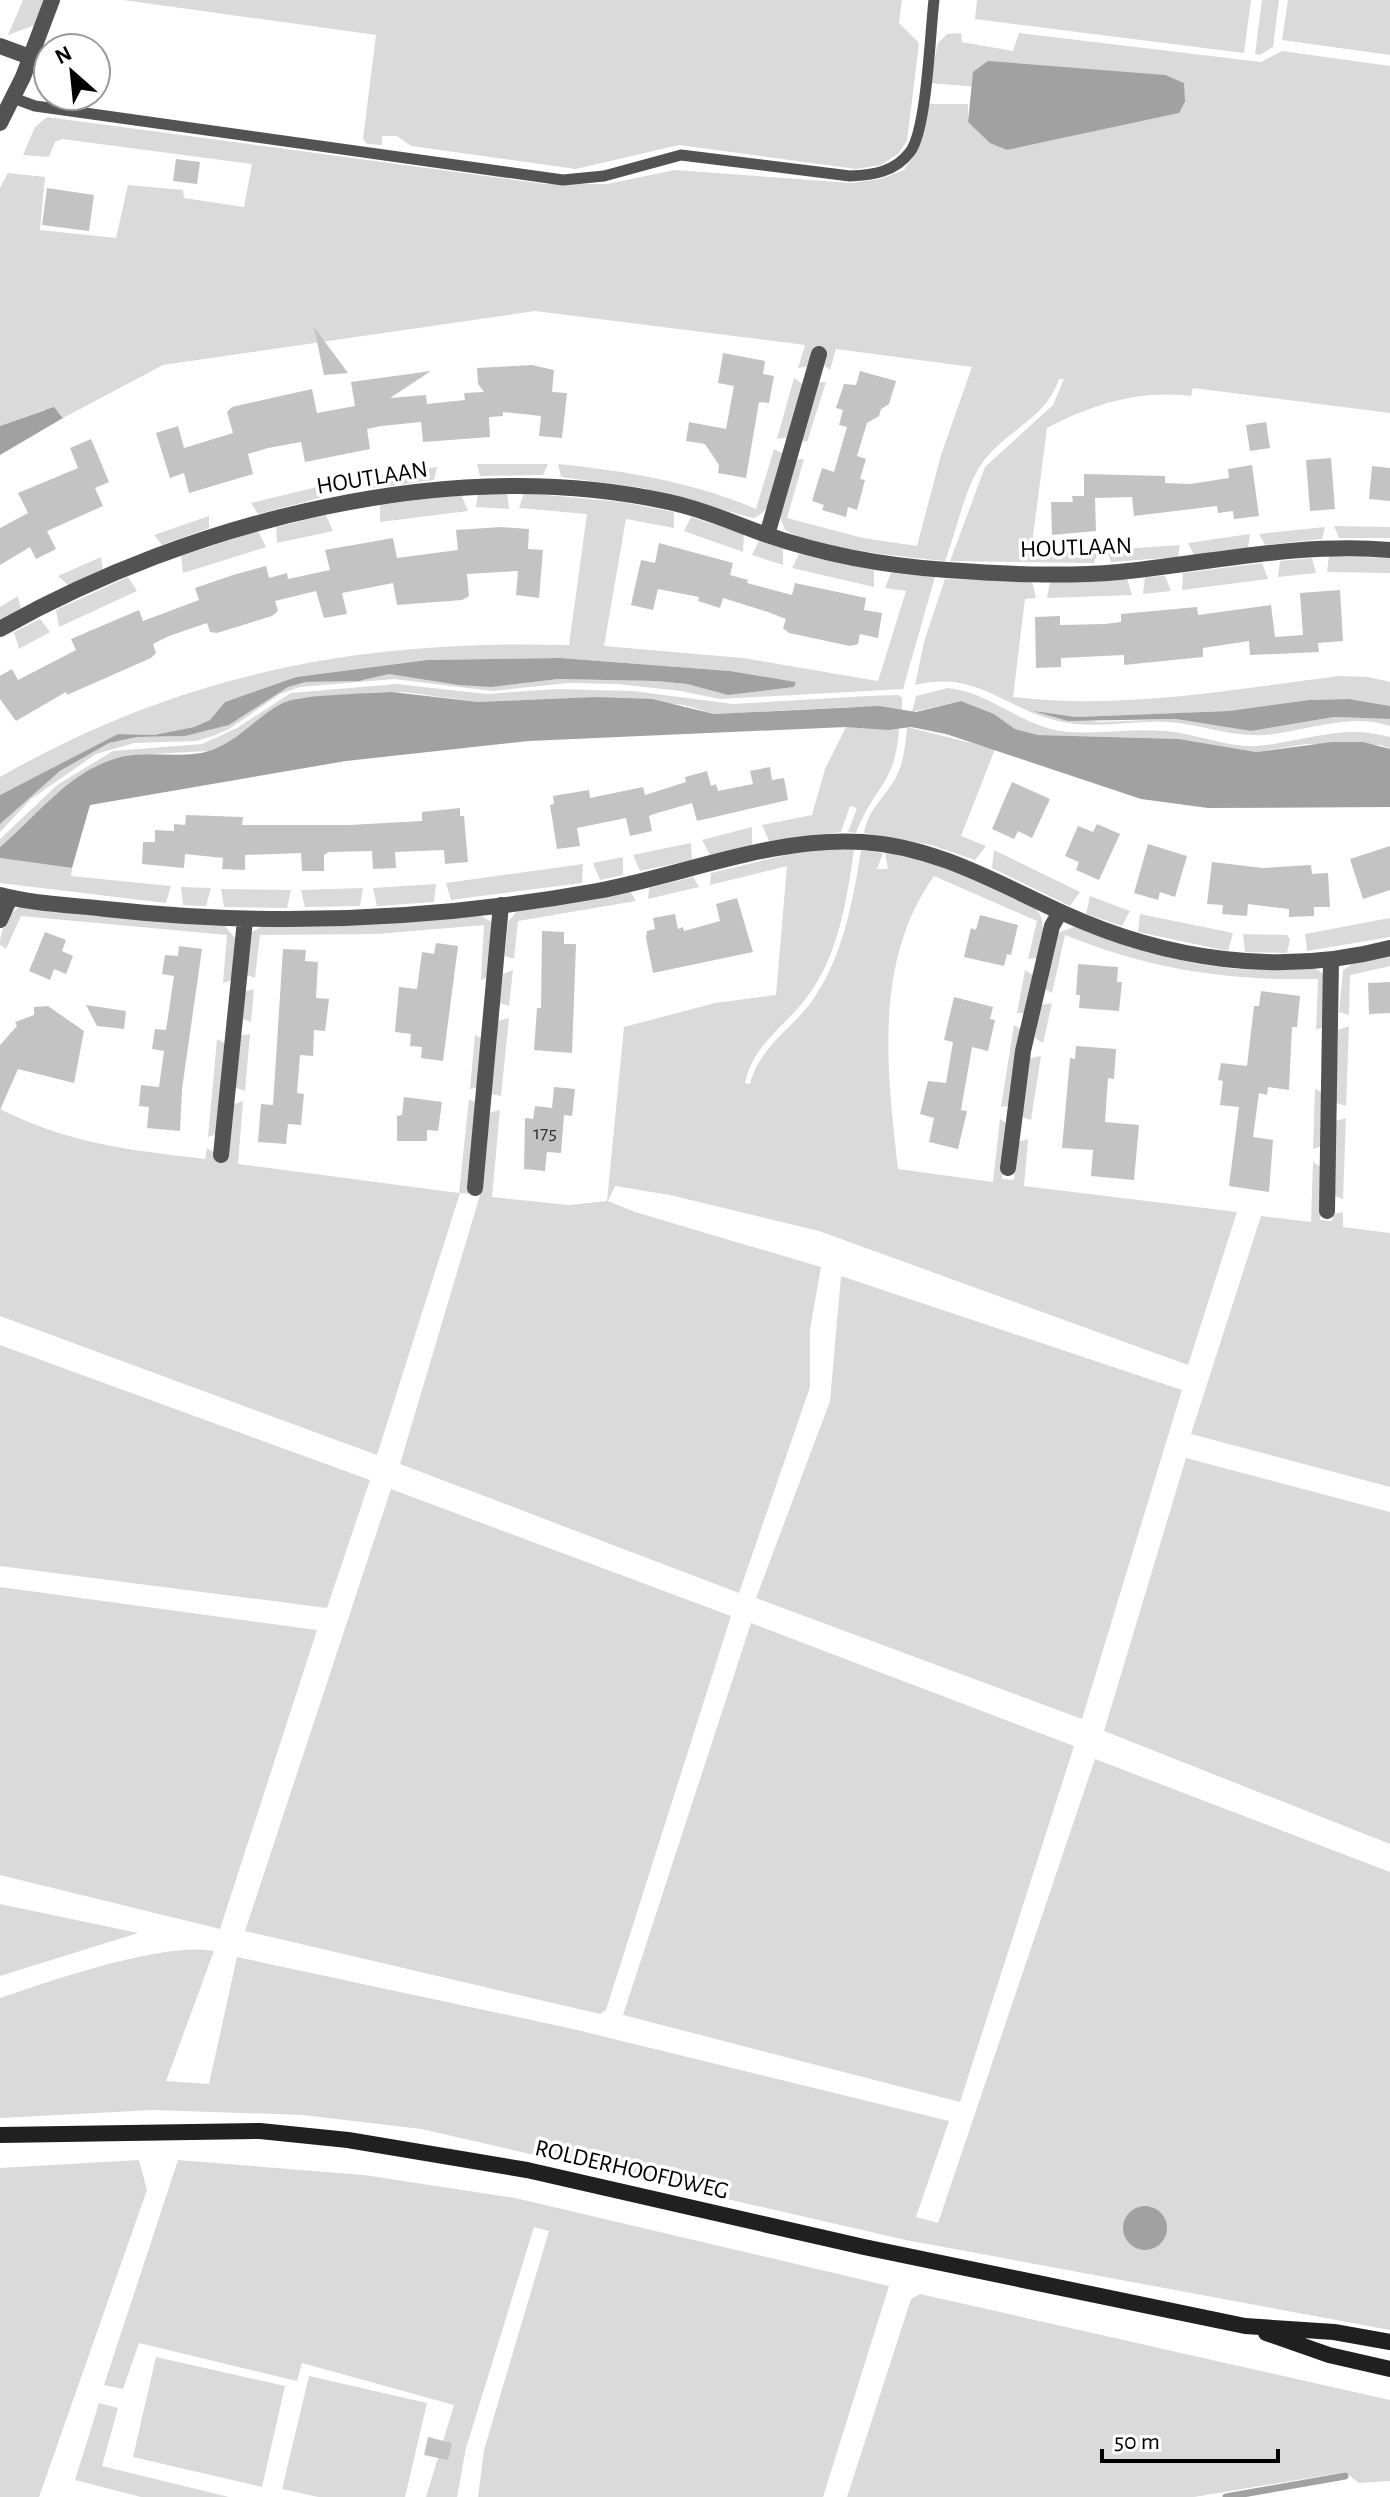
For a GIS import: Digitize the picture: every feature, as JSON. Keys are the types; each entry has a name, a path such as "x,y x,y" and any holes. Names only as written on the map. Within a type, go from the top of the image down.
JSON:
{"main road":[{"name":"ROLDERHOOFDWEG","path":"0,2135 231,2130 348,2140 527,2170 864,2247 1245,2326 1329,2355 1390,2369"},
{"name":"ROLDERHOOFDWEG","path":"1245,2326 1334,2332 1390,2342"}],"street":[{"path":"0,123 52,0"},
{"path":"0,46 30,57"},
{"path":"767,535 819,354"},
{"name":"HOUTLAAN","path":"0,629 132,565 298,513 419,493 508,485 628,495 715,514 767,535 873,562 1027,574 1113,572 1328,549 1390,550"},
{"path":"0,920 5,896 245,920 374,916 501,905 598,891 785,848 859,841 886,844 951,861 1060,912 1135,941 1227,961 1331,960 1390,948"},
{"path":"475,1188 501,905"},
{"path":"1008,1168 1023,1051 1052,926 1060,912"},
{"path":"221,1155 245,920"},
{"path":"1327,1211 1331,960"}],"lane":[{"path":"13,98 35,106 563,180 604,176 681,155 850,176 871,175 889,170 913,150 920,125 934,0"}],"shaded area":[{"path":"23,0 44,0 35,25 8,35"},
{"path":"123,0 902,0 899,23 919,43 907,141 898,154 881,165 856,169 679,145 576,169 411,146 397,136 382,136 382,145 367,144 363,139 376,35"},
{"path":"977,0 1251,0 1244,53 975,19"},
{"path":"1262,0 1279,0 1273,47 1260,55 1255,54"},
{"path":"1288,0 1390,0 1390,55 1282,40"},
{"path":"961,33 962,42 1013,51 1019,33 1261,62 1282,51 1390,66 1390,413 1193,388 1191,396 1153,395 1117,401 1047,428 1031,552 1098,551 1094,563 950,561 985,467 1053,405 1064,379 1059,379 1053,393 1034,416 989,454 980,466 945,561 886,554 839,547 799,537 785,530 779,515 795,460 804,459 787,518 863,538 917,546 941,455 972,367 836,349 830,370 823,364 798,368 805,345 535,311 163,365 63,418 59,412 44,410 0,426 0,188 8,173 45,177 40,230 116,238 128,185 183,190 184,198 244,207 252,164 62,139 55,142 49,157 23,155 35,127 47,117 545,184 607,184 675,170 851,183 881,179 904,170 916,153 928,104 968,104 968,122 1007,150 1178,113 1185,103 929,83 938,43 947,34"},
{"path":"988,61 1165,75 1184,83 1185,102 1179,113 1007,150 990,143 968,122 973,72"},
{"path":"794,378 804,385 789,437 777,439"},
{"path":"818,382 826,382 807,442 801,440"},
{"path":"54,407 63,418 0,455 0,426"},
{"path":"774,449 784,454 774,491 766,508 753,518 643,488 561,477 558,464 659,479 756,509"},
{"path":"477,464 548,464 543,475 480,476"},
{"path":"437,467 434,480 368,489 361,479"},
{"path":"321,486 320,498 258,514 251,503"},
{"path":"507,492 509,509 476,507 478,493"},
{"path":"524,493 622,502 674,512 674,528 626,519 604,646 743,658 878,681 906,591 885,588 891,573 935,577 903,689 720,699 617,684 569,683 492,691 394,679 300,687 280,694 229,729 213,736 196,741 134,743 96,754 31,799 0,832 0,824 60,771 109,743 137,737 185,736 229,725 288,687 306,682 359,681 389,674 491,687 558,679 655,681 687,684 728,695 794,687 796,682 730,671 561,658 427,660 295,677 225,702 210,720 194,727 154,735 118,734 0,795 0,777 69,741 137,711 206,688 275,670 346,657 492,645 569,645 587,514 519,508"},
{"path":"461,494 468,511 380,522 380,505"},
{"path":"326,515 333,531 277,543 276,527"},
{"path":"209,516 209,528 162,545 154,535"},
{"path":"691,517 744,534 743,552 684,531"},
{"path":"1334,526 1390,527 1390,538 1339,538"},
{"path":"1325,527 1322,539 1265,545 1259,534"},
{"path":"258,531 266,547 183,573 181,556"},
{"path":"1250,534 1248,548 1194,555 1188,543"},
{"path":"759,541 783,549 783,565 752,555"},
{"path":"1180,545 1178,557 1111,562 1107,550"},
{"path":"799,554 874,570 874,587 792,568"},
{"path":"1329,556 1390,558 1390,573 1327,572"},
{"path":"101,557 103,569 68,585 58,576"},
{"path":"1312,558 1316,573 1278,577 1280,561"},
{"path":"1262,563 1268,579 1182,590 1183,573"},
{"path":"1165,576 1171,591 1143,594 1145,577"},
{"path":"128,577 137,591 59,627 56,610"},
{"path":"1127,578 1132,595 1047,598 1050,582"},
{"path":"945,579 1032,581 1036,598 1025,599 1013,697 1135,700 1339,676 1390,682 1390,706 1349,699 1309,700 1229,711 1076,717 1045,714 1099,722 1176,719 1251,731 1334,717 1390,719 1390,726 1374,722 1343,722 1251,735 1167,722 1076,724 1033,713 979,688 960,683 915,685 924,642"},
{"path":"18,596 21,609 0,620 0,607"},
{"path":"40,619 50,632 19,649 14,632"},
{"path":"560,658 730,671 796,682 794,687 728,695 687,684 655,681 558,679 491,687 389,674 359,681 306,682 288,687 229,725 185,736 137,737 109,743 60,771 0,824 0,795 118,734 154,735 194,727 210,720 225,702 296,677 427,660"},
{"path":"396,684 487,694 555,689 633,691 733,704 898,695 902,698 902,710 852,707 714,714 684,705 594,697 478,702 404,692 298,698 270,712 227,744 209,751 132,755 94,767 0,847 0,839 57,785 113,751 202,744 237,728 291,693"},
{"path":"948,688 978,696 1036,724 1068,732 1166,731 1222,743 1257,746 1356,732 1390,737 1390,749 1381,745 1307,744 1256,752 1179,739 1038,735 1015,729 994,714 961,701 912,712 916,696"},
{"path":"392,692 478,702 594,697 652,699 714,714 879,706 916,712 961,701 994,714 1015,729 1038,735 1179,739 1256,752 1332,742 1363,742 1390,749 1390,807 1208,808 1141,799 946,734 911,727 888,730 846,727 529,741 346,761 90,805 72,868 0,858 0,847 60,791 76,778 112,760 133,755 192,754 212,750 274,708 292,700"},
{"path":"1349,699 1390,706 1390,719 1334,717 1251,731 1176,719 1068,721 1033,711 1076,717 1229,711 1309,700"},
{"path":"846,727 899,728 894,761 856,833 848,832 857,808 850,806 841,832 769,841 762,825 812,815 825,769"},
{"path":"907,727 995,749 961,836 986,846 975,860 931,845 864,833 872,812 899,770"},
{"path":"752,827 752,845 710,855 702,840"},
{"path":"691,843 692,860 640,871 633,855"},
{"path":"840,848 854,850 836,940 812,990 764,1044 749,1069 745,1083 750,1084 768,1049 812,1001 832,966 845,928 861,850 883,853 877,869 888,869 885,853 905,856 962,874 1035,908 1042,920 1043,932 1037,958 1028,959 1037,921 934,876 914,909 901,944 889,1018 890,1094 898,1169 993,1182 1000,1119 1008,1124 1002,1179 1014,1180 1018,1142 1028,1139 1024,1186 1237,1212 1188,1365 819,1231 670,1195 615,1186 608,1201 635,1212 821,1267 810,1330 810,1387 739,1593 400,1464 480,1195 489,1113 500,1110 492,1197 569,1205 607,1201 624,1027 715,1003 776,995 787,866 710,885 711,873 799,852"},
{"path":"994,850 1080,892 1070,906 992,868"},
{"path":"623,857 623,875 600,880 593,863"},
{"path":"0,858 72,868 71,876 171,886 166,903 0,883"},
{"path":"583,864 582,883 451,900 446,883"},
{"path":"693,877 699,887 648,899 649,888"},
{"path":"436,884 434,902 377,906 373,888"},
{"path":"181,887 211,888 206,906 183,905"},
{"path":"363,888 360,906 305,907 301,890"},
{"path":"221,889 291,890 287,908 224,907"},
{"path":"630,891 636,901 518,921 514,959 505,956 508,922 517,911"},
{"path":"1090,896 1130,911 1122,926 1086,914"},
{"path":"21,906 224,925 235,938 232,980 223,983 227,935 21,916 6,949 0,945 3,928 12,913"},
{"path":"1140,914 1233,933 1228,951 1138,932"},
{"path":"479,915 492,922 489,977 481,980 484,925 377,934 260,935 255,978 245,974 252,932 260,927"},
{"path":"1390,918 1390,937 1307,951 1305,934"},
{"path":"1074,927 1134,948 1195,963 1237,969 1318,970 1324,975 1326,1026 1316,1030 1318,979 1252,978 1189,970 1127,956 1065,935 1052,993 1043,988 1057,933"},
{"path":"1243,934 1287,935 1290,939 1287,953 1245,952"},
{"path":"1390,955 1390,966 1350,975 1349,1015 1339,1012 1343,970 1352,964"},
{"path":"513,970 509,1006 500,1003 503,974"},
{"path":"1025,970 1033,975 1025,1013 1017,1013"},
{"path":"254,989 251,1022 241,1018 243,992"},
{"path":"1052,1003 1043,1043 1035,1038 1040,1005"},
{"path":"509,1018 501,1096 491,1094 498,1021"},
{"path":"1014,1025 1022,1030 1010,1106 1001,1107"},
{"path":"1349,1026 1346,1106 1336,1103 1338,1030"},
{"path":"250,1034 245,1091 234,1087 239,1036"},
{"path":"475,1035 484,1040 479,1087 470,1089"},
{"path":"217,1039 226,1044 217,1134 208,1137"},
{"path":"1041,1056 1031,1120 1022,1117 1030,1058"},
{"path":"1315,1089 1324,1093 1322,1146 1313,1149"},
{"path":"469,1099 477,1103 469,1194 460,1193 377,1455 0,1316 0,1109 75,1138 205,1159 207,1148 215,1153 232,1105 243,1101 238,1164 459,1193"},
{"path":"1346,1118 1343,1199 1334,1196 1336,1121"},
{"path":"1313,1162 1321,1167 1320,1220 1332,1221 1333,1214 1343,1212 1343,1227 1390,1233 1390,1487 1191,1434 1261,1216 1311,1222"},
{"path":"841,1276 1182,1390 1082,1719 756,1598 830,1401"},
{"path":"0,1345 370,1480 327,1608 0,1566"},
{"path":"1186,1458 1390,1512 1390,1844 1104,1731"},
{"path":"391,1489 731,1616 606,2010 600,2014 245,1931"},
{"path":"0,1587 317,1630 220,1929 0,1875"},
{"path":"751,1623 1074,1746 960,2102 623,2015"},
{"path":"1095,1759 1390,1872 1390,2330 906,2240 421,2129 303,2115 153,2110 0,2118 0,1998 138,1957 193,1949 214,1951 166,2081 209,2084 237,1957 573,2029 949,2121 916,2217 938,2223","holes":["1151,2206 1164,2219 1164,2238 1156,2246 1145,2250"]},
{"path":"0,1904 138,1933 0,1976"},
{"path":"139,2160 147,2190 39,2497 0,2497 0,2168"},
{"path":"178,2160 364,2175 515,2198 889,2286 823,2497 478,2497 484,2450 549,2231 534,2227 466,2448 457,2497 426,2497 454,2405 302,2363 297,2381 139,2343 123,2389 104,2385"},
{"path":"1145,2206 1160,2213 1167,2228 1160,2243 1145,2250 1130,2243 1123,2228 1130,2213"},
{"path":"920,2294 1390,2400 1390,2481 1359,2483 1345,2472 1194,2497 847,2497 911,2299"},
{"path":"156,2357 285,2386 262,2487 133,2457"},
{"path":"309,2376 427,2403 405,2497 318,2497 282,2489"},
{"path":"99,2403 118,2408 102,2466 229,2497 141,2497 75,2480"}],"building":[{"path":"176,159 200,162 197,184 173,181"},
{"path":"47,188 94,195 89,231 42,225"},
{"path":"314,327 348,373 324,375"},
{"path":"723,353 765,361 763,374 774,376 769,403 759,402 746,478 718,473 719,465 705,444 686,441 689,422 726,429 734,386 718,383"},
{"path":"532,365 554,370 552,392 567,393 562,438 539,436 541,416 503,412 503,416 489,417 490,437 423,442 421,422 381,426 367,429 370,449 305,462 301,442 268,448 248,454 253,474 189,493 184,473 170,478 156,433 178,426 184,448 233,433 227,412 232,407 312,389 317,413 355,406 351,382 431,371 390,398 426,395 427,404 465,400 464,393 484,392 478,384 477,368"},
{"path":"860,371 896,381 889,404 881,409 879,416 867,423 857,456 866,459 860,479 865,480 857,510 848,507 846,517 822,510 824,505 812,501 822,468 834,472 847,427 839,425 843,410 836,408 844,384 856,385"},
{"path":"1266,422 1270,448 1250,451 1246,425"},
{"path":"91,439 109,482 95,488 103,506 47,531 56,549 36,559 30,547 0,565 0,528 28,513 18,493 78,468 70,448"},
{"path":"1331,458 1335,509 1310,511 1306,460"},
{"path":"1252,465 1259,516 1234,519 1233,511 1218,513 1217,506 1134,516 1132,497 1095,498 1096,531 1052,535 1051,502 1073,502 1072,496 1084,496 1084,474 1165,476 1165,483 1190,484 1229,478 1228,469"},
{"path":"1372,466 1390,468 1390,501 1369,499"},
{"path":"529,529 528,549 543,550 539,598 516,595 518,571 467,574 469,596 462,600 397,605 393,583 342,593 347,614 324,618 316,591 275,601 278,611 272,616 217,633 210,632 207,623 169,636 153,644 156,653 151,658 67,695 66,692 16,721 0,699 0,676 12,669 18,680 76,650 71,639 139,610 143,621 199,600 195,588 266,566 269,578 287,573 288,579 330,570 325,550 393,538 397,558 458,550 456,530"},
{"path":"659,543 733,563 730,575 792,595 795,583 866,598 864,610 882,613 878,638 860,634 858,644 850,646 789,633 783,628 786,619 768,612 723,598 720,608 698,601 699,597 658,589 653,610 631,605 641,560 655,563"},
{"path":"1340,590 1343,641 1318,643 1319,652 1250,655 1249,641 1203,648 1203,657 1124,665 1124,655 1061,658 1061,667 1036,668 1035,617 1060,616 1060,625 1105,624 1121,622 1121,614 1197,607 1198,615 1271,605 1275,637 1303,635 1300,593"},
{"path":"770,767 772,780 784,778 788,800 697,821 692,803 649,816 652,831 630,836 626,818 577,828 580,846 557,849 550,805 554,804 553,796 589,790 590,798 643,787 645,795 686,782 685,777 707,771 711,786 716,784 718,791 753,784 750,771"},
{"path":"1012,782 1050,799 1032,838 1018,831 1014,839 992,829"},
{"path":"460,808 460,816 464,816 468,862 445,864 444,850 395,852 396,868 373,869 372,851 329,852 324,855 324,871 302,871 301,853 245,855 245,870 222,869 223,858 185,854 184,868 142,864 143,842 155,842 155,830 174,831 174,824 185,825 186,815 243,817 242,825 349,825 422,821 422,812"},
{"path":"1097,824 1120,834 1099,880 1076,870 1079,862 1065,856 1078,826 1093,832"},
{"path":"1148,844 1187,856 1175,897 1160,892 1158,900 1134,893"},
{"path":"1390,846 1390,890 1363,899 1350,859"},
{"path":"1212,862 1263,868 1311,865 1312,874 1328,873 1330,907 1314,907 1314,916 1289,917 1289,909 1248,904 1247,916 1222,914 1223,905 1207,904"},
{"path":"737,898 753,952 653,973 646,938 647,931 655,929 653,918 675,914 678,929 683,927 684,931 720,921 716,904"},
{"path":"980,915 1018,925 1011,955 1007,954 1004,966 964,957 971,928 976,930"},
{"path":"542,931 564,932 564,944 576,944 572,1053 534,1050 537,1008 541,1008"},
{"path":"45,932 66,940 62,951 73,956 66,974 54,969 50,980 29,971"},
{"path":"436,943 458,946 443,1061 421,1058 422,1047 410,1046 411,1034 395,1032 399,987 417,989 422,952 434,954"},
{"path":"179,946 202,949 182,1089 180,1131 147,1128 149,1107 139,1106 141,1085 159,1087 164,1051 152,1049 155,1029 166,1030 174,976 162,974 165,955 178,956"},
{"path":"283,949 306,950 305,961 318,962 316,998 329,999 325,1031 314,1030 313,1056 300,1055 297,1093 304,1094 301,1125 288,1124 286,1144 258,1142 261,1104 273,1105"},
{"path":"1078,964 1118,967 1117,982 1122,982 1119,1011 1079,1008 1080,995 1076,995"},
{"path":"1390,982 1390,1013 1369,1014 1368,983"},
{"path":"1261,991 1300,996 1297,1027 1292,1027 1289,1090 1268,1087 1267,1095 1259,1093 1253,1137 1273,1140 1269,1192 1229,1186 1239,1107 1220,1105 1223,1081 1218,1080 1221,1063 1247,1066 1254,1006 1259,1006"},
{"path":"954,997 993,1007 990,1019 995,1020 988,1051 972,1047 961,1110 967,1111 958,1149 929,1142 934,1118 920,1114 928,1081 946,1083 953,1042 944,1040"},
{"path":"86,1005 126,1011 124,1029 97,1026"},
{"path":"48,1006 84,1031 74,1083 18,1069 0,1110 0,1045 17,1026 15,1022 34,1015 34,1007"},
{"path":"1076,1046 1116,1049 1114,1079 1108,1078 1105,1122 1139,1125 1134,1180 1091,1176 1093,1150 1062,1148 1070,1058 1075,1059"},
{"path":"554,1087 575,1089 572,1116 564,1115 561,1153 547,1152 545,1171 524,1169 525,1118 533,1119 535,1106 552,1108"},
{"path":"404,1097 442,1102 438,1131 427,1130 427,1141 397,1141 397,1116 402,1115"},
{"path":"428,2437 452,2443 448,2460 424,2455"}],"waterway":[{"path":"1226,2497 1345,2476"}]}
